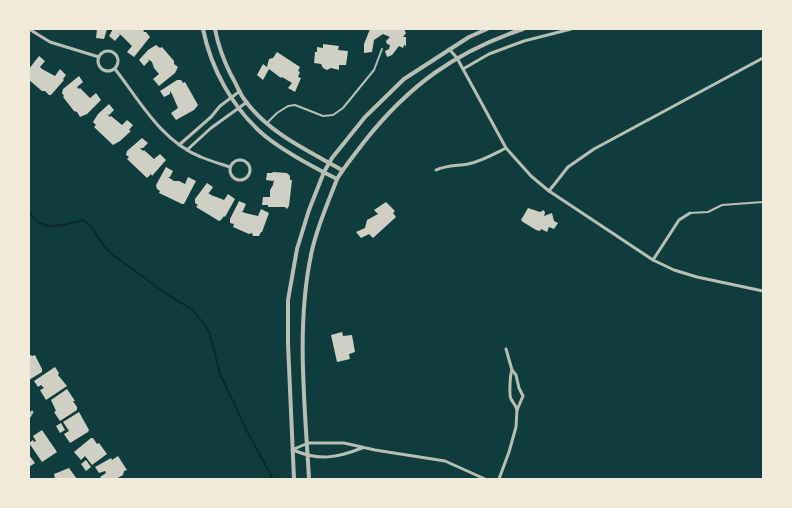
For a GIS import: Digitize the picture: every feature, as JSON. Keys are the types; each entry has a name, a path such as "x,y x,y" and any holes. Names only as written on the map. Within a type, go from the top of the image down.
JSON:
{"street":[{"path":"29,29 50,42 99,57"},
{"path":"203,29 212,60 232,97 254,126 266,137 337,179"},
{"path":"215,29 228,68 247,102 267,123 299,146 342,170"},
{"path":"294,479 288,300 297,249 309,210 324,172 329,162 365,117 404,78 449,49 487,29"},
{"path":"309,479 302,344 304,299 311,252 337,179 378,125 436,71 456,58 495,39 524,29"},
{"path":"463,69 489,54 571,29"},
{"path":"449,49 463,69 506,148 531,176 549,191 653,260 674,270 697,277 763,290"},
{"path":"104,52 114,53 118,59 115,68 106,71 101,68 98,63 99,57 104,52"},
{"path":"549,191 568,167 594,150 763,58"},
{"path":"115,68 157,126 179,145 200,157 230,167"},
{"path":"179,145 212,117 220,106 240,91"},
{"path":"187,150 211,128 247,102"},
{"path":"436,170 445,165 463,165 484,159 506,148"},
{"path":"240,160 248,165 249,172 244,179 237,179 232,176 230,167 234,162 240,160"},
{"path":"653,260 679,220 690,213"},
{"path":"499,479 510,452 516,427 517,410 523,396 516,375 512,370 506,349"},
{"path":"512,370 510,396 517,410"},
{"path":"29,417 32,412"},
{"path":"292,450 308,443 344,443 362,448 445,461 485,479"},
{"path":"292,450 308,456 342,456 362,448"}],"lane":[{"path":"267,123 277,112 288,106 295,105 323,116 333,115 338,112 374,70 382,49"},
{"path":"690,213 708,212 722,206 763,202"}],"building":[{"path":"97,29 107,29 104,39 96,38"},
{"path":"113,29 143,29 150,37 134,57 127,52 132,46 122,36 118,33 120,35 115,41 109,36"},
{"path":"370,29 404,29 406,33 403,37 406,37 406,46 404,45 403,48 399,46 392,55 387,57 385,51 389,49 390,45 386,41 390,37 383,34 374,40 372,52 364,53 364,44"},
{"path":"323,44 339,46 338,50 348,51 346,65 339,65 339,70 331,68 327,70 321,64 314,63 317,47 323,48"},
{"path":"156,45 160,48 162,47 178,67 175,73 159,86 153,79 159,74 152,62 148,59 149,61 144,66 139,60 148,50"},
{"path":"277,52 300,67 298,77 301,78 295,92 288,88 292,83 269,69 263,80 257,75 263,64 267,67 269,59 273,58"},
{"path":"39,56 45,61 40,67 42,69 55,76 60,69 66,75 51,95 42,91 29,80 29,69"},
{"path":"79,76 83,82 77,87 90,98 96,93 101,100 87,114 80,117 63,97 62,93 63,89"},
{"path":"177,80 185,82 198,105 194,110 176,120 171,113 178,108 172,94 170,91 170,94 164,97 160,91"},
{"path":"109,104 114,110 109,115 107,114 110,117 122,125 127,120 133,125 129,130 131,131 113,145 94,127 96,125 93,122 98,114"},
{"path":"142,138 148,143 143,148 140,148 143,151 154,159 160,154 166,160 152,176 151,174 147,178 127,159 129,157 126,155 127,151"},
{"path":"166,167 173,171 170,177 168,177 174,181 185,184 188,177 196,181 184,204 159,193 160,191 157,189 156,185"},
{"path":"267,173 287,173 290,176 290,180 292,180 287,209 285,207 262,205 263,197 270,197 270,190 274,179 273,181 266,180"},
{"path":"207,183 213,187 209,193 207,192 211,195 224,200 228,194 235,199 225,217 219,221 196,207 198,205 195,203 195,199"},
{"path":"239,201 246,204 243,211 241,211 245,213 258,216 261,209 269,213 259,236 253,236 252,233 249,234 233,227 234,224 230,223 230,219"},
{"path":"386,202 395,211 393,213 396,217 373,238 369,234 361,238 356,232 365,228 367,220 378,214 374,210"},
{"path":"528,208 540,212 544,210 544,216 552,213 554,221 558,223 554,229 549,227 547,232 541,229 540,231 536,230 521,220"},
{"path":"342,332 343,336 352,335 355,352 349,354 350,359 337,362 331,335"},
{"path":"29,354 35,355 42,372 29,380"},
{"path":"55,367 59,373 58,375 67,386 46,400 40,390 44,388 41,385 38,387 34,381"},
{"path":"67,389 75,401 73,401 77,410 60,421 54,412 56,411 51,400"},
{"path":"79,412 89,430 70,443 64,434 69,431 63,422"},
{"path":"61,423 65,430 60,433 56,426"},
{"path":"42,430 57,452 42,462 29,443 33,440 34,442 36,441 33,436"},
{"path":"91,438 97,444 99,443 107,454 92,465 85,456 81,460 74,452"},
{"path":"29,455 35,463 29,467"},
{"path":"118,456 127,470 116,479 102,479 100,477 106,473 105,471 99,473 95,467"},
{"path":"86,460 91,467 86,471 81,464"},
{"path":"69,468 77,479 55,479 54,474"}],"waterway":[{"path":"29,211 39,223 45,225 60,225 83,220 93,229 104,246 113,255 168,295 193,310 209,331 220,374 248,433 273,479"}]}
